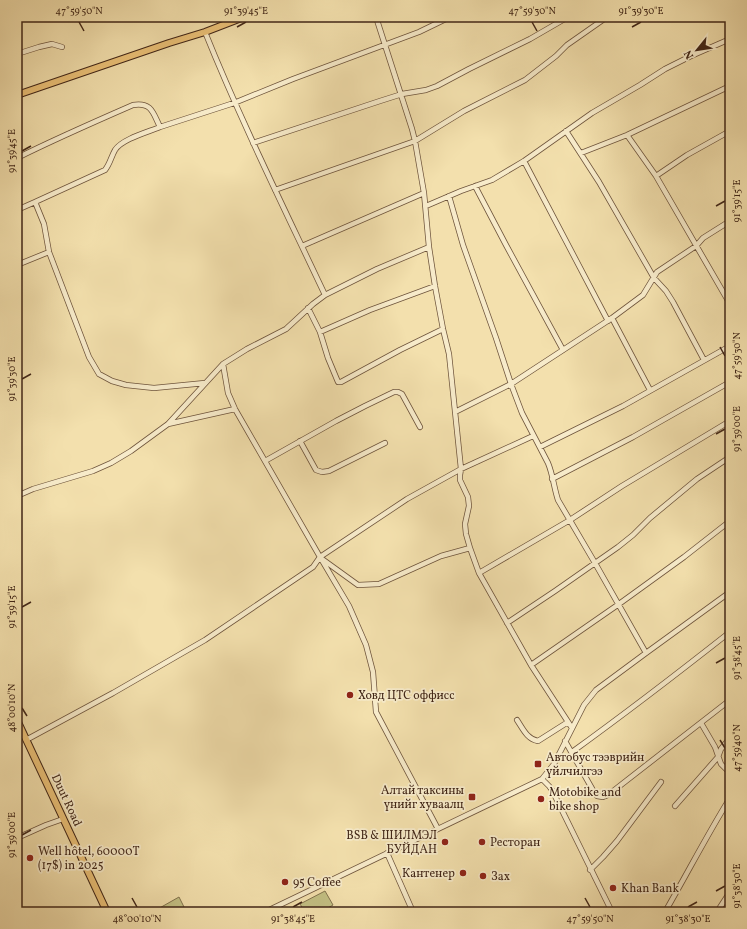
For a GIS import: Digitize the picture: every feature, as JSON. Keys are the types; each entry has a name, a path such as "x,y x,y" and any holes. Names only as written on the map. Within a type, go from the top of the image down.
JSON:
{"main road":[{"path":"17,95 154,47 204,32 234,19 244,17"},
{"name":"Duut Road","path":"17,720 107,912"}],"street":[{"path":"376,17 402,94 415,141 426,206 429,247 435,286 449,354 461,469 460,480 468,497 469,506 465,524 466,534 479,573 531,665 572,728"},
{"path":"17,210 105,170 116,149 122,143 131,138 234,102 385,45 419,32 450,17"},
{"path":"253,143 402,94 426,90 438,86 530,39 568,17"},
{"path":"275,190 415,141 464,111 525,80 556,56 567,45 607,17"},
{"path":"204,32 234,102 325,295"},
{"path":"426,206 492,180 524,162 592,113 665,69 730,39"},
{"path":"17,54 52,44 62,47"},
{"path":"581,153 627,135 730,86"},
{"path":"17,158 40,146 133,105 141,104 148,106 160,127"},
{"path":"566,131 581,153 654,278 666,291 673,302 704,360"},
{"path":"656,176 687,155 730,131"},
{"path":"627,135 656,176 730,304"},
{"path":"524,162 650,390"},
{"path":"475,186 509,252 563,350"},
{"path":"302,246 424,193"},
{"path":"449,196 463,245 511,384 522,413 548,463 558,500 646,653"},
{"path":"35,202 44,224 50,252 89,358 99,374 112,381 126,385 154,388 205,383"},
{"path":"455,412 511,384 610,319 643,296 657,272 696,246 703,238 730,221"},
{"path":"17,496 33,489 82,475 102,467 131,451 168,424 223,364 247,349 286,329 308,308 325,295 377,269 429,247"},
{"path":"17,265 50,252"},
{"path":"320,332 370,310 435,286"},
{"path":"308,308 320,332 328,358 338,382 341,382 443,329"},
{"path":"540,447 622,406 730,346"},
{"path":"223,364 228,393 235,409 349,606 366,645 373,672 376,712 438,829"},
{"path":"552,480 633,437 730,382"},
{"path":"265,461 336,421 394,392 402,394 420,426"},
{"path":"168,424 235,409"},
{"path":"479,573 570,520 622,486 730,421"},
{"path":"26,740 113,693 205,640 313,567 320,558 407,500 461,469 533,436"},
{"path":"300,441 316,470 322,472 329,471 385,443"},
{"path":"507,623 618,548 650,518 697,479 730,457"},
{"path":"531,665 619,604 730,521"},
{"path":"320,558 358,585 379,584 441,556 470,548"},
{"path":"265,912 542,779 554,764 584,705 592,694 730,592"},
{"path":"572,752 636,706 730,632"},
{"path":"566,741 594,792 597,796 603,797 608,795 730,700"},
{"path":"517,720 532,740 538,741 568,722"},
{"path":"701,723 715,747 720,764 730,773"},
{"path":"675,806 718,757 721,749 730,738"},
{"path":"542,779 552,790 590,870 612,912"},
{"path":"590,870 617,841 661,782"},
{"path":"665,912 730,798"},
{"path":"17,838 63,818"},
{"path":"387,853 413,912"},
{"path":"717,912 729,896"}],"shaded area":[{"path":"325,891 333,905 321,912 305,912 300,904"},
{"path":"179,897 184,907 174,912 158,912 156,910"}],"place":[{"name":"Ховд ЦТС оффисс","path":"350,695"},
{"name":"Автобус тээврийн үйлчилгээ","path":"538,764"},
{"name":"Алтай таксины үнийг хуваалц","path":"472,797"},
{"name":"Motobike and bike shop","path":"541,799"},
{"name":"BSB & ШИЛМЭЛ БУЙДАН","path":"445,842"},
{"name":"Ресторан","path":"482,842"},
{"name":"Well hôtel, 60000T (17$) in 2025","path":"30,858"},
{"name":"Кантенер","path":"463,873"},
{"name":"Зах","path":"483,876"},
{"name":"95 Coffee","path":"285,882"},
{"name":"Khan Bank","path":"613,888"}]}
